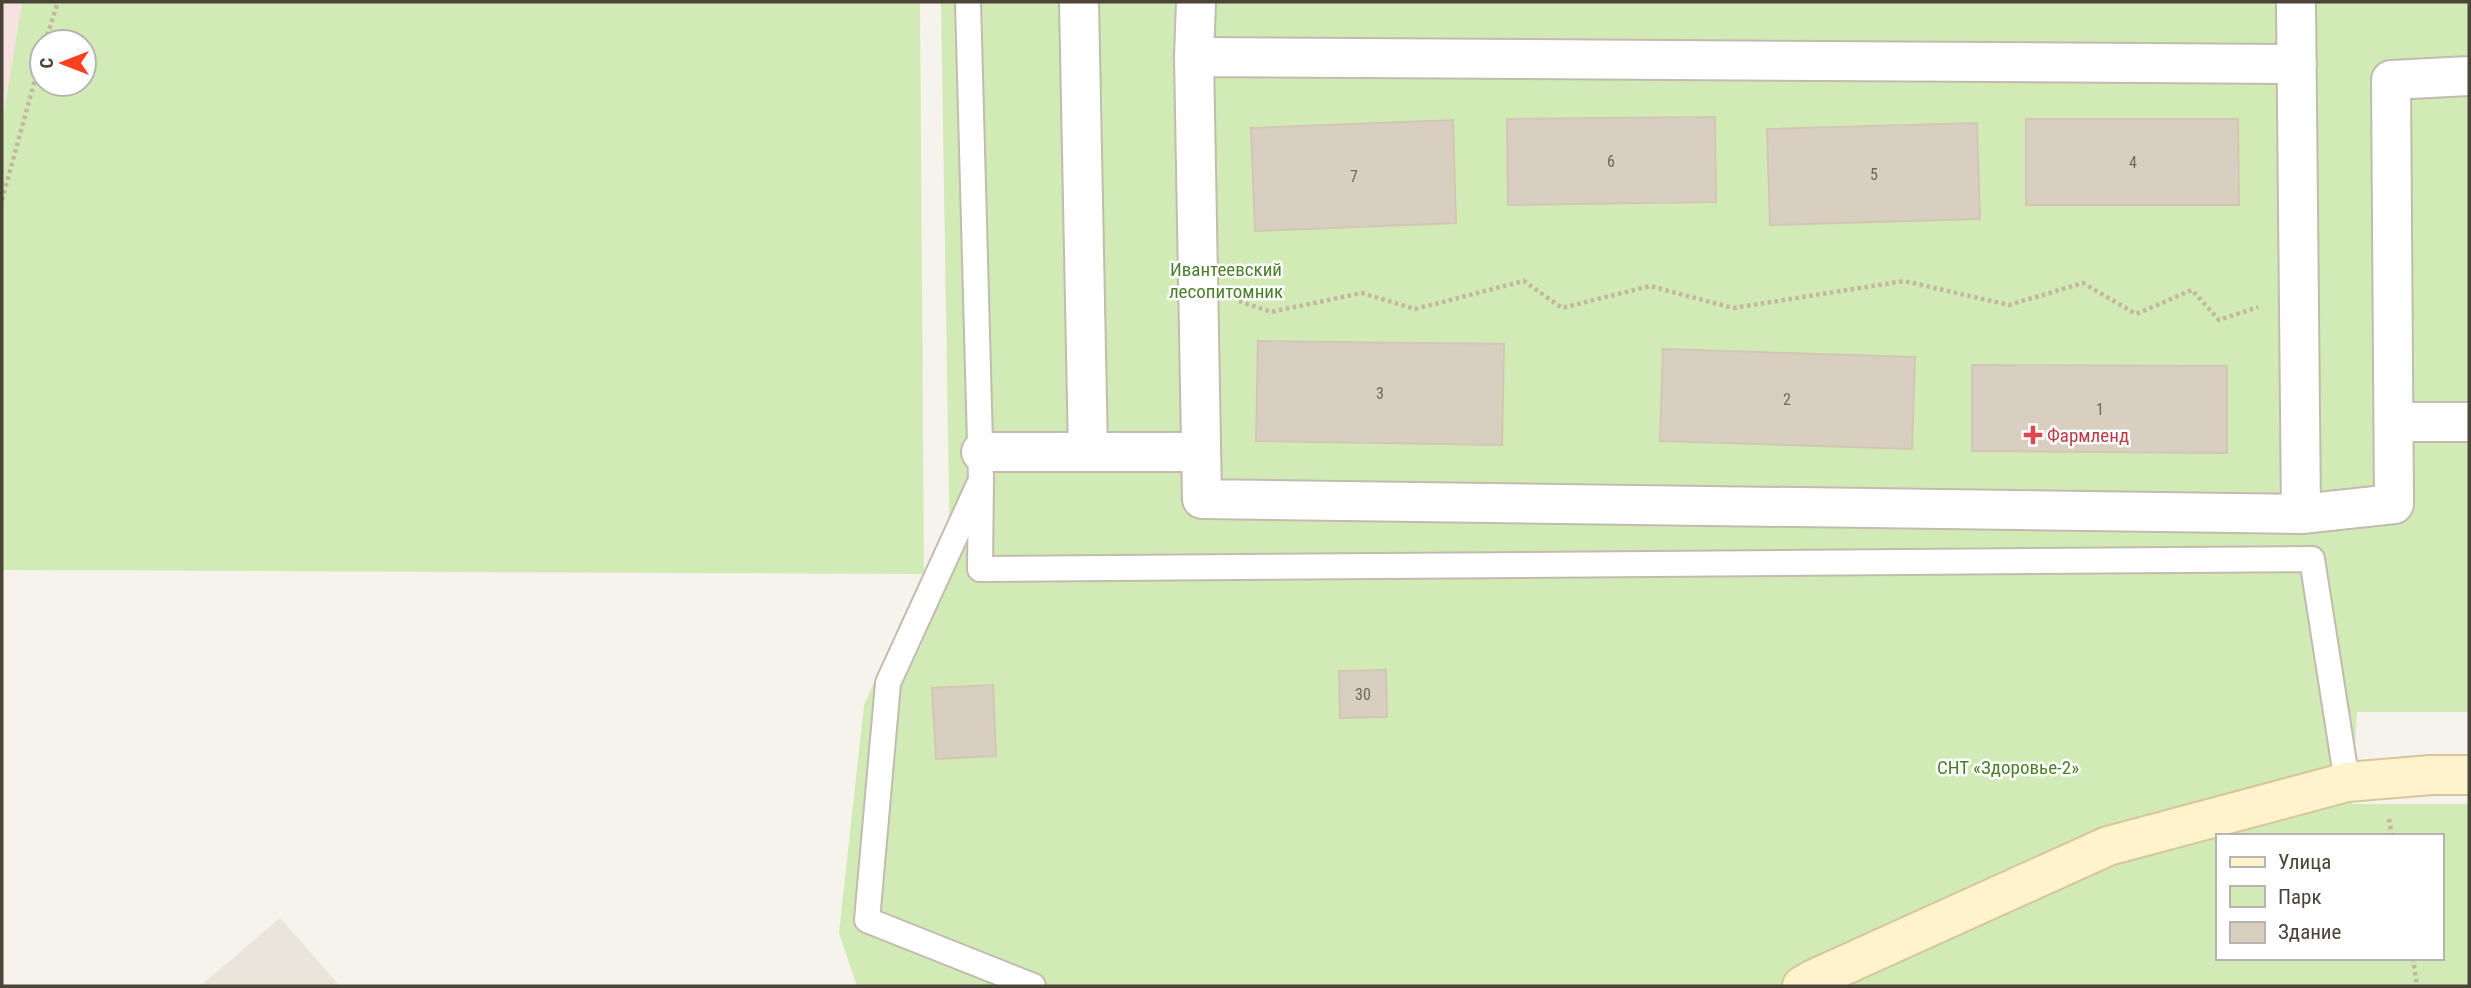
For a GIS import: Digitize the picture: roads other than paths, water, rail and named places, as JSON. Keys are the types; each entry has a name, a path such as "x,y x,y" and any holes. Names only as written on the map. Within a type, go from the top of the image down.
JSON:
{"main road":[{"path":"1802,986 2108,846 2347,782 2431,775 2469,775"}],"street":[{"path":"1079,2 1088,452"},
{"path":"1196,2 1194,57 1202,499 2301,514 2394,505 2391,80 2469,76"},
{"path":"2297,2 2301,514"},
{"path":"1194,57 2297,64"},
{"path":"2394,422 2469,422"},
{"path":"981,466 1088,452 1201,452"}],"lane":[{"path":"968,2 981,466 980,569 2312,559 2347,782"},
{"path":"981,466 888,683 867,920 1033,986"}],"place":[{"name":"Фармленд","path":"2033,435"}],"park label":[{"name":"Ивантеевский лесопитомник","path":"1226,280"},
{"name":"СНТ «Здоровье-2»","path":"2008,767"}]}
